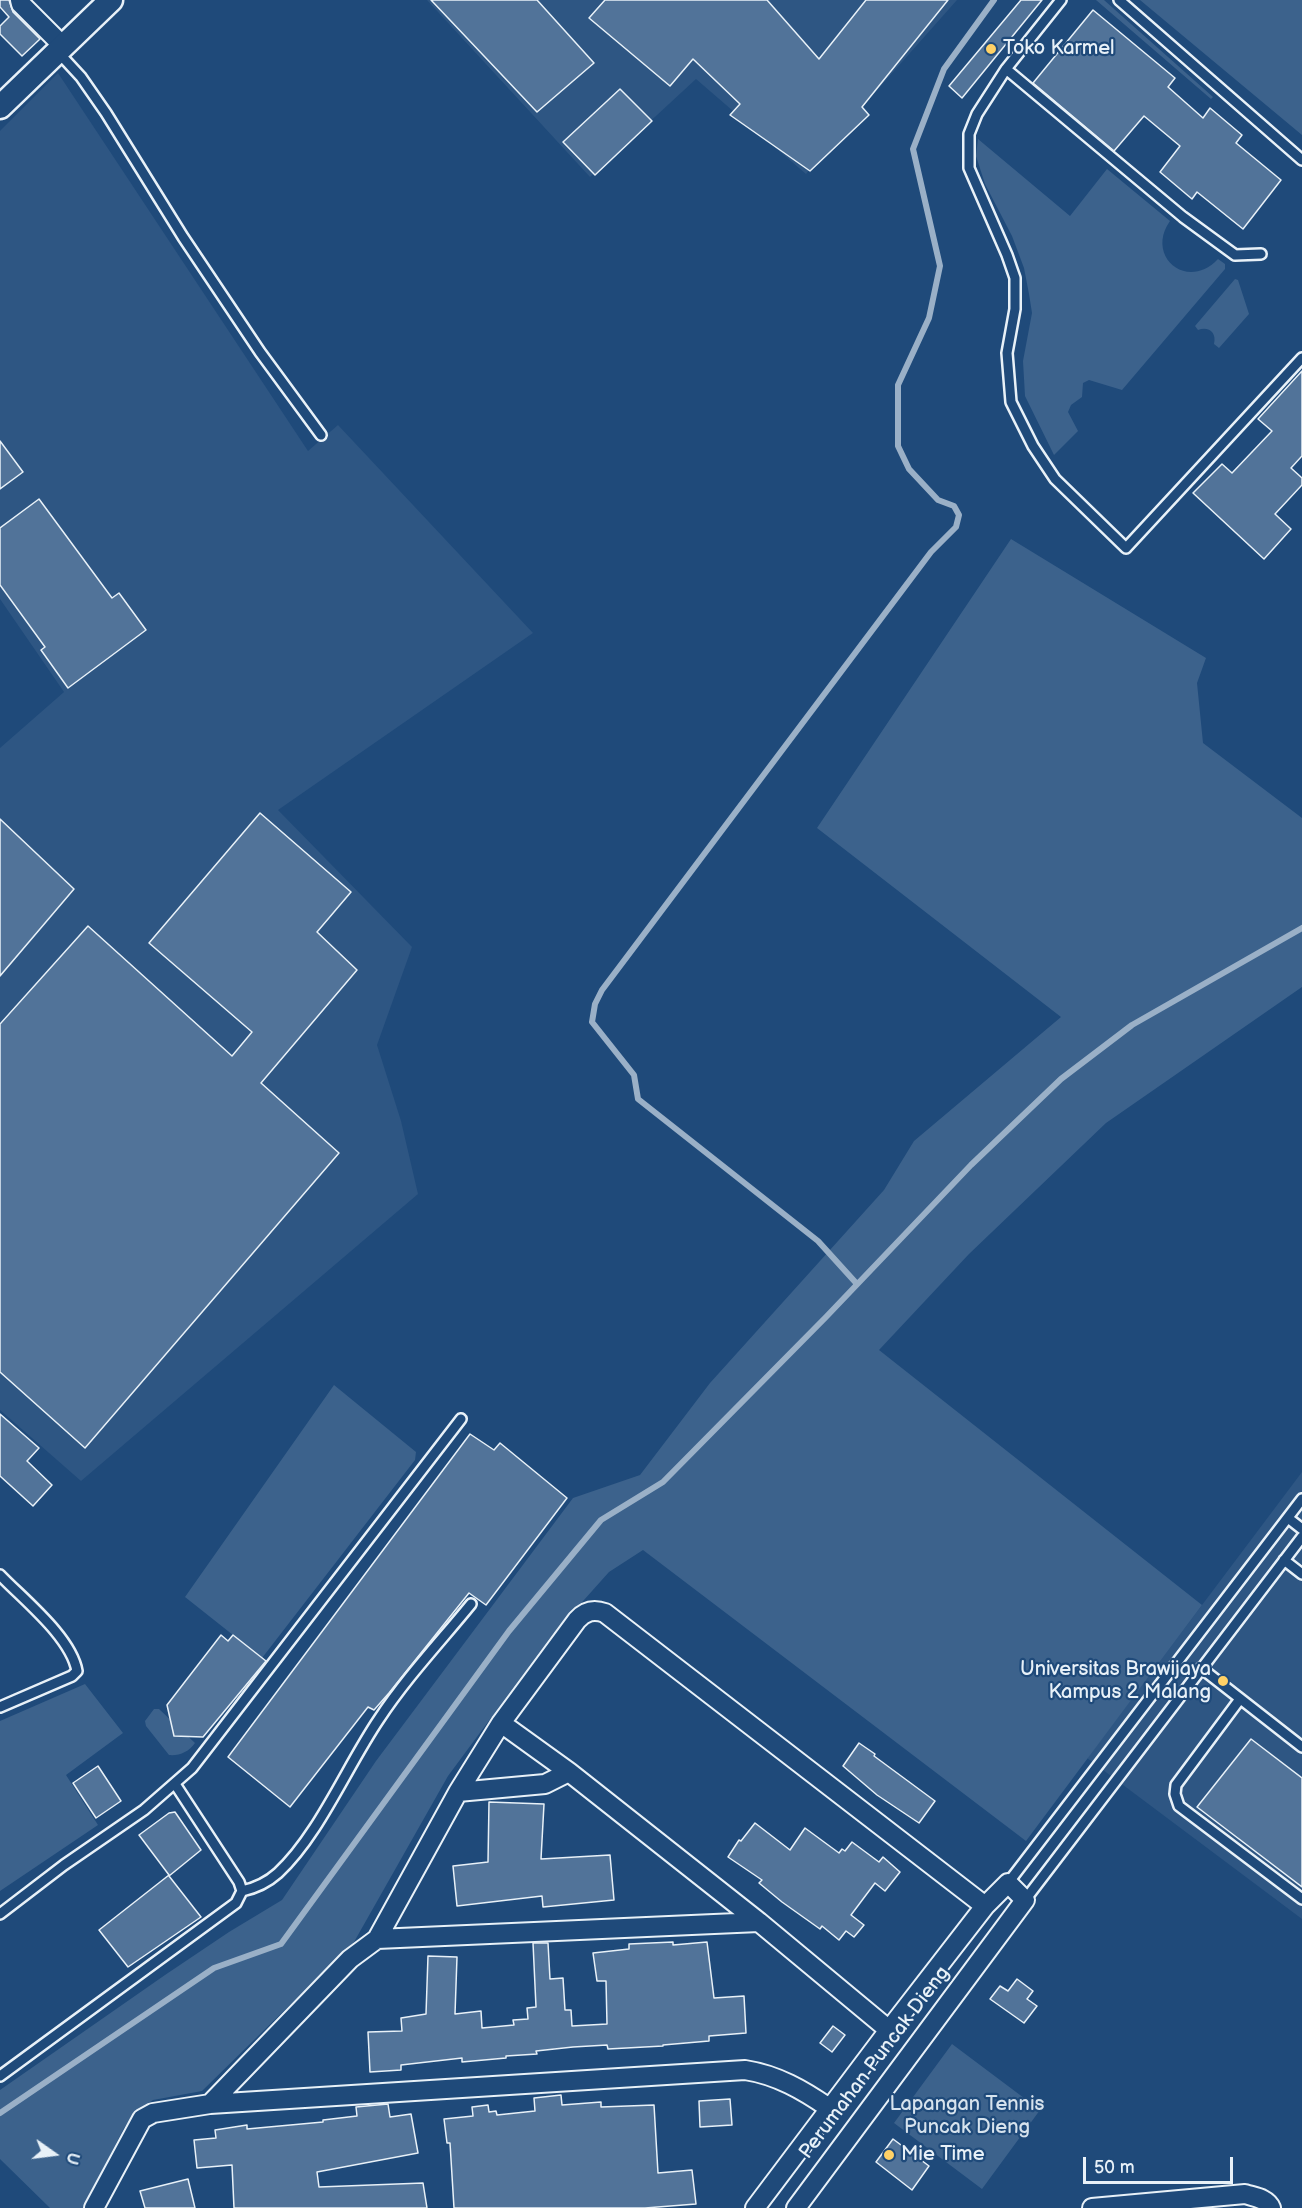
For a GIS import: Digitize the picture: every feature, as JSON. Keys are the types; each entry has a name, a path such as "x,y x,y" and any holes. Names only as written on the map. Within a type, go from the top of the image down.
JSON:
{"street":[{"path":"20,0 60,49"},
{"path":"0,107 111,0"},
{"path":"210,2104 350,1959 377,1939 458,1792 501,1722 582,1615 594,1611 605,1613 985,1906"},
{"path":"501,1722 569,1772 759,1922 888,2030"},
{"path":"458,1792 545,1784 569,1772"},
{"path":"755,2208 888,2030 985,1906 1008,1883 1025,1900"},
{"name":"Perumahan Puncak Dieng","path":"796,2208 1025,1900"},
{"path":"377,1939 759,1922"},
{"path":"94,2208 142,2119 153,2113 210,2104 745,2070 764,2073 789,2083 829,2108"},
{"path":"1092,2208 1245,2194 1259,2198 1270,2204 1271,2208"}],"lane":[{"path":"1061,0 1006,69 977,114 969,134 969,168 1015,278 1015,309 1007,353 1011,402 1033,446 1056,478 1126,548 1302,358"},
{"path":"1119,0 1302,160"},
{"path":"60,49 106,113 189,247 260,352 321,435"},
{"path":"1006,69 1174,209 1235,255 1261,254"},
{"path":"0,1914 64,1865 144,1810 192,1768 461,1419"},
{"path":"1008,1883 1302,1499"},
{"path":"1288,1518 1302,1529"},
{"path":"1025,1900 1302,1538"},
{"path":"1284,1560 1302,1574"},
{"path":"0,1575 46,1622 69,1650 77,1671 72,1676 0,1707"},
{"path":"242,1891 262,1885 279,1872 298,1849 320,1818 380,1718 471,1604"},
{"path":"1201,1668 1302,1747"},
{"path":"1240,1699 1176,1785 1175,1794 1179,1806 1302,1899"},
{"path":"0,2076 236,1903 242,1891 239,1882 175,1784"}],"shaded area":[{"path":"427,0 957,0 806,174 696,79 590,177"},
{"path":"58,73 308,451 338,425 533,633 278,810 412,947 377,1045 401,1121 418,1194 81,1481 0,1410 0,748 64,692 0,599 0,131"},
{"name":"Universitas Brawijaya Kampus 2 Malang","path":"1302,1472 1302,1919 1087,1758"}],"green space":[{"path":"1096,0 1104,0 1213,97 1211,99"},
{"path":"1140,0 1302,0 1302,135"},
{"path":"978,139 1070,216 1107,169 1170,221 1164,234 1163,246 1166,257 1173,266 1183,271 1194,272 1206,268 1218,259 1225,264 1225,269 1122,390 1089,380 1083,383 1082,397 1071,405 1068,412 1078,431 1054,455 1025,396 1023,361 1032,313 1024,268 1012,236 985,184 976,156"},
{"path":"1235,279 1238,280 1249,314 1219,348 1214,344 1215,340 1211,331 1198,330 1195,326"},
{"path":"1011,539 1206,658 1197,683 1203,743 1302,818 1302,987 1106,1123 969,1254 879,1350 1202,1605 1026,1841 643,1550 609,1572 550,1638 448,1776 354,1942 202,2091 153,2100 136,2112 124,2128 83,2208 50,2208 0,2159 0,2090 165,1975 282,1900 376,1761 573,1498 640,1475 710,1383 884,1190 914,1141 1061,1017 817,828"},
{"path":"334,1385 416,1452 415,1460 262,1658 185,1597"},
{"path":"85,1684 123,1733 66,1775 98,1825 0,1891 0,1721"},
{"path":"154,1709 159,1709 195,1743 190,1749 180,1754 169,1755 146,1726 145,1721"},
{"name":"Lapangan Tennis Puncak Dieng","path":"952,2044 1040,2110 982,2189 894,2123"}],"building":[{"path":"0,0 9,0 13,12 40,39 22,56 0,34 0,26 9,17 0,7"},
{"path":"431,0 537,0 594,63 537,112"},
{"path":"605,0 767,0 819,59 866,0 948,0 862,107 869,115 810,171 730,115 740,104 693,59 670,86 589,18"},
{"path":"1021,0 1042,0 962,98 949,86"},
{"path":"1093,10 1175,78 1168,87 1203,118 1210,108 1242,135 1236,143 1281,180 1243,229 1197,192 1192,199 1160,172 1180,146 1144,116 1114,151 1033,83"},
{"path":"620,89 652,121 595,175 563,142"},
{"path":"1302,371 1302,456 1291,468 1302,478 1302,485 1275,514 1291,529 1264,559 1193,493 1222,464 1232,473 1272,431 1258,419"},
{"path":"0,441 23,472 0,489"},
{"path":"39,499 112,598 119,593 146,630 68,688 41,650 45,647 0,585 0,528"},
{"path":"260,813 351,892 317,932 357,970 261,1083 339,1153 85,1448 0,1372 0,1024 88,926 232,1056 252,1032 149,943"},
{"path":"0,819 74,889 0,976"},
{"path":"0,1414 39,1448 27,1461 52,1485 33,1506 0,1476"},
{"path":"470,1434 494,1450 500,1443 567,1498 486,1605 469,1593 374,1710 368,1707 290,1807 228,1757"},
{"path":"221,1635 228,1641 233,1635 266,1661 203,1737 174,1736 167,1705"},
{"path":"1251,1739 1302,1778 1302,1887 1197,1807"},
{"path":"859,1743 935,1801 919,1823 877,1795 843,1766"},
{"path":"98,1766 121,1801 96,1818 73,1783"},
{"path":"489,1802 544,1804 541,1859 610,1855 614,1900 543,1907 542,1896 457,1906 453,1866 488,1862"},
{"path":"175,1812 201,1850 169,1876 201,1917 128,1967 99,1930 169,1875 139,1835 169,1813"},
{"path":"755,1823 790,1850 805,1828 839,1853 842,1849 845,1851 852,1842 879,1862 883,1857 900,1872 885,1891 875,1883 851,1915 864,1925 854,1937 846,1931 839,1940 822,1926 820,1929 782,1902 759,1883 762,1880 728,1857 739,1840 741,1841"},
{"path":"673,1942 673,1945 707,1942 714,1998 744,1996 746,2033 709,2036 709,2041 663,2046 608,2049 607,2045 573,2047 536,2051 537,2054 506,2056 506,2058 462,2062 462,2058 401,2065 401,2070 370,2072 368,2032 402,2031 401,2018 426,2014 428,1956 457,1957 455,2014 481,2011 482,2028 514,2025 513,2020 528,2019 527,2008 536,2007 533,1943 548,1943 550,1979 563,1978 565,2010 571,2010 572,2026 607,2024 606,1981 597,1981 593,1953 629,1949 629,1944"},
{"path":"1017,1979 1033,1991 1027,1999 1037,2006 1024,2023 990,1999 1000,1986 1008,1991"},
{"path":"833,2026 845,2035 832,2052 820,2043"},
{"path":"561,2095 562,2105 601,2102 601,2107 654,2105 658,2173 692,2170 696,2204 645,2208 454,2208 450,2143 447,2143 444,2119 473,2116 472,2107 488,2105 489,2112 496,2111 497,2115 535,2111 534,2098"},
{"path":"730,2099 732,2125 700,2127 699,2101"},
{"path":"388,2104 390,2117 411,2114 418,2153 317,2172 319,2187 423,2183 427,2208 234,2208 232,2165 197,2168 194,2140 216,2138 215,2130 247,2125 247,2129 323,2122 323,2120 357,2116 356,2107"},
{"path":"893,2139 929,2166 912,2190 876,2162"},
{"path":"188,2179 195,2208 145,2208 140,2191"}],"waterway":[{"path":"857,1284 818,1241 638,1099 634,1075 592,1022 595,1004 602,990 931,552 956,527 959,515 954,506 938,500 909,469 898,446 898,385 929,318 940,266 913,149 944,69 994,0"},
{"path":"0,2113 214,1968 281,1944 509,1631 601,1520 663,1482 826,1317 971,1165 1061,1079 1132,1025 1302,928"}],"place":[{"name":"Toko Karmel","path":"991,49"},
{"name":"Universitas Brawijaya Kampus 2 Malang","path":"1223,1681"},
{"name":"Mie Time","path":"889,2155"}]}
